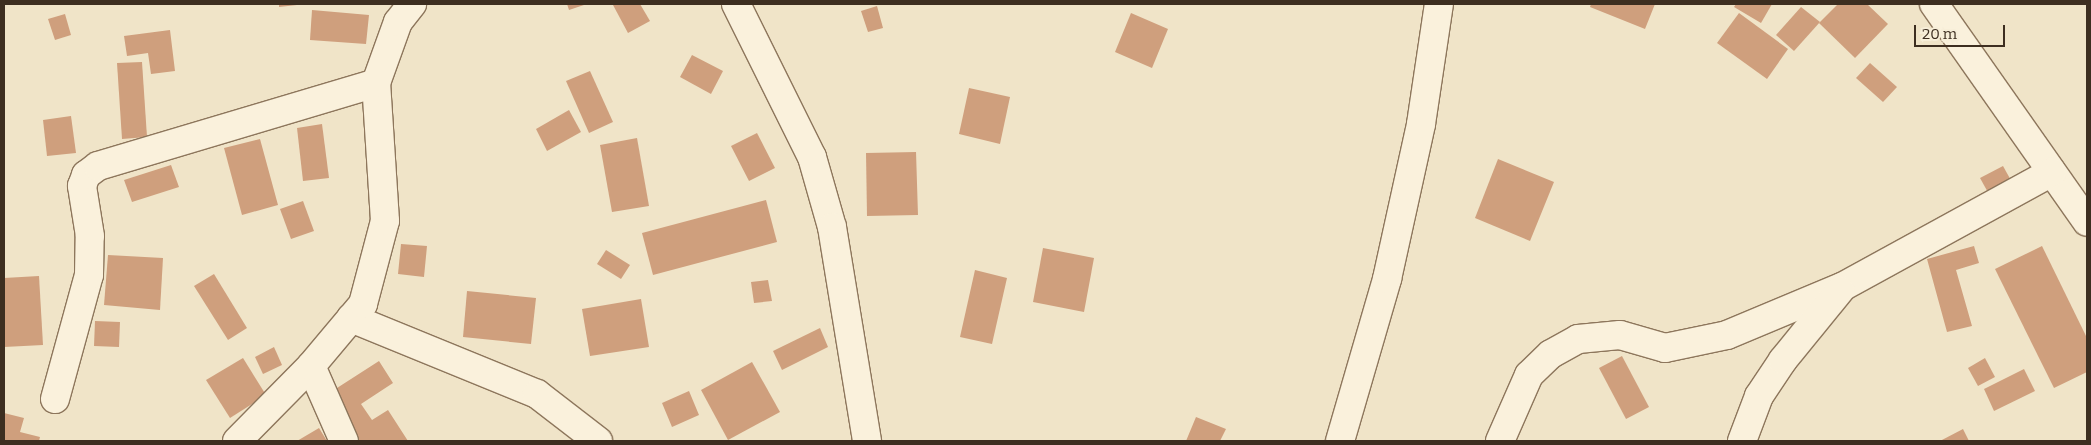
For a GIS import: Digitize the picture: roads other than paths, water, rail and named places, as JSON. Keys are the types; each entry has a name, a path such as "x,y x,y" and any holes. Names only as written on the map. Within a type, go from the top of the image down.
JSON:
{"street":[{"path":"237,441 311,366 363,304 385,221 376,83 398,22 412,4"},
{"path":"736,4 812,157 832,227 867,441"},
{"path":"1340,441 1387,279 1421,124 1439,4"},
{"path":"1934,4 2087,222"},
{"path":"55,400 89,275 90,236 82,186 86,175 98,166 376,83"},
{"path":"1500,441 1530,375 1551,354 1578,339 1620,335 1665,348 1700,343 1842,287 2052,172"},
{"path":"1742,441 1759,396 1783,360 1842,287"},
{"path":"351,318 536,394 598,441"},
{"path":"311,366 344,441"}]}
